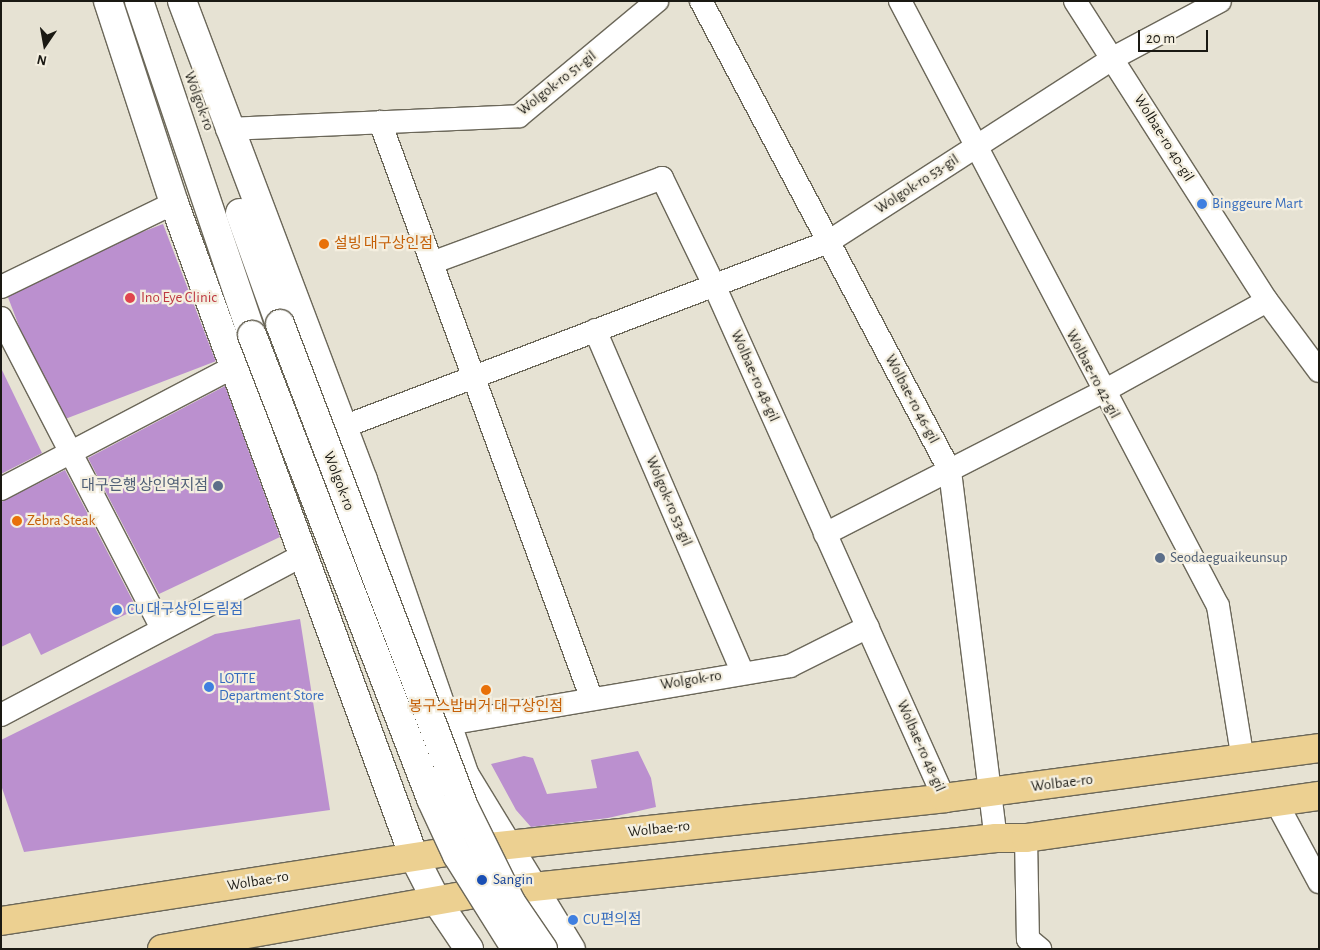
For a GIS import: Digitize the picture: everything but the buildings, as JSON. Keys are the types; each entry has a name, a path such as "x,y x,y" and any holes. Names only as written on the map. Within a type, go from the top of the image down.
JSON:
{"main road":[{"path":"108,1 174,203 233,367 305,554 414,857 436,900 469,949"},
{"name":"Wolgok-ro","path":"140,1 252,335 427,790 457,854 516,949"},
{"name":"Wolgok-ro","path":"162,1 280,324 464,806 512,902 543,949"},
{"path":"182,1 227,129 343,427 464,774 571,949"},
{"name":"Wolbae-ro","path":"1,921 414,857 507,845 944,798 1243,760 1319,748"},
{"path":"162,949 436,900 532,887 996,838 1026,838 1319,796"}],"street":[{"name":"Wolgok-ro 51-gil","path":"227,129 519,116 658,1"},
{"name":"Wolbae-ro 46-gil","path":"701,1 950,471 996,838"},
{"name":"Wolbae-ro 42-gil","path":"900,1 1102,392 1218,606 1243,760"},
{"name":"Wolbae-ro 40-gil","path":"1075,1 1267,301 1319,371"},
{"name":"Wolgok-ro 53-gil","path":"343,427 475,375 828,242 1113,58 1220,1"},
{"path":"380,122 434,262 591,696"},
{"name":"Wolbae-ro 48-gil","path":"434,262 662,178 714,285 944,798"},
{"path":"1,287 174,203"},
{"path":"824,534 1102,392 1267,301"},
{"path":"1,318 68,454 162,630"},
{"name":"Wolgok-ro 53-gil","path":"596,330 742,672"},
{"path":"1,489 233,367"},
{"path":"1,715 305,554"},
{"name":"Wolgok-ro","path":"447,724 591,696 790,666 868,628"},
{"path":"1276,802 1319,882"},
{"path":"1026,838 1028,939 1040,949"}],"place":[{"name":"Binggeure Mart","path":"1202,204"},
{"name":"설빙 대구상인점","path":"324,244"},
{"name":"Ino Eye Clinic","path":"130,298"},
{"name":"대구은행 상인역지점","path":"218,486"},
{"name":"Zebra Steak","path":"17,521"},
{"name":"Seodaeguaikeunsup","path":"1160,558"},
{"name":"CU 대구상인드림점","path":"117,610"},
{"name":"LOTTE Department Store","path":"209,687"},
{"name":"봉구스밥버거 대구상인점","path":"486,690"},
{"name":"Sangin","path":"482,880"},
{"name":"CU편의점","path":"573,920"}]}
